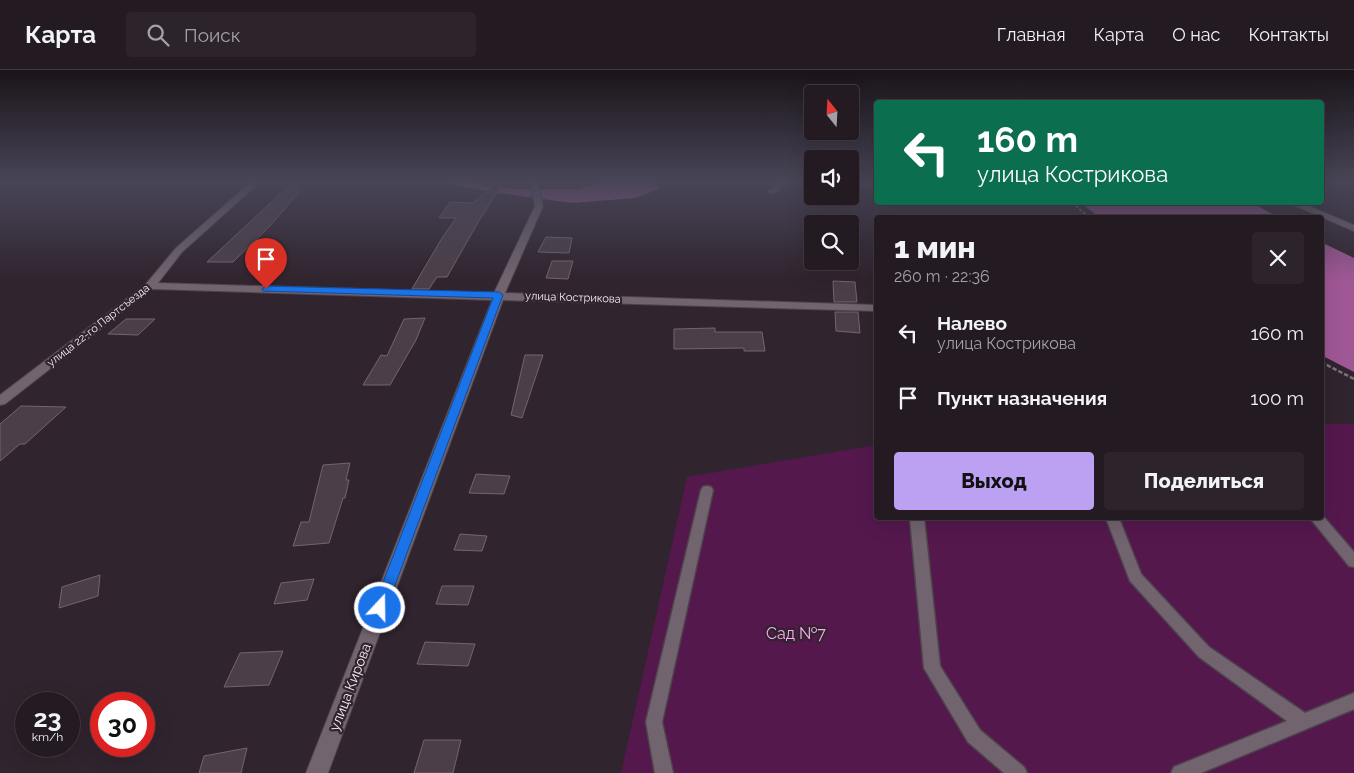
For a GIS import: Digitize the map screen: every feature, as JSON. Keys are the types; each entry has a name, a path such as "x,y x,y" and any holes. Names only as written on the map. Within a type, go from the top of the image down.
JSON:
{"street":[{"name":"улица 22-го Партсъезда","path":"0,401 150,286 179,250 219,215"},
{"name":"улица Кирова","path":"317,773 499,295 536,215"},
{"path":"1324,216 1354,228"},
{"name":"улица Кострикова","path":"150,286 499,295 874,308"}],"lane":[{"path":"664,773 654,722 707,490"},
{"path":"917,520 932,668 974,736 1018,773"},
{"path":"1114,520 1135,577 1204,652 1303,722"},
{"path":"1319,520 1354,562"},
{"path":"1180,773 1354,701"}],"path":[{"path":"1324,364 1354,379"}],"green space":[{"name":"Сад №7","path":"1324,424 1354,424 1354,773 621,773 687,477 874,445 874,520 1324,520"}],"shaded area":[{"path":"1096,215 1274,215 1096,215"},
{"path":"1324,243 1354,258 1354,372 1324,357"}],"building":[{"path":"258,215 280,215 233,262 207,262"},
{"path":"441,215 483,215 447,277 437,277 429,289 412,289 456,218 439,218"},
{"path":"546,237 572,238 569,253 538,252"},
{"path":"552,261 573,261 568,279 546,278"},
{"path":"833,281 855,282 857,302 834,302"},
{"path":"835,312 858,312 860,333 836,331"},
{"path":"425,318 416,340 390,385 363,385 381,355 387,356 404,319"},
{"path":"126,319 155,319 138,335 108,334"},
{"path":"715,328 715,332 762,332 765,351 744,351 744,348 674,349 674,329"},
{"path":"525,355 543,355 522,418 511,415"},
{"path":"21,406 66,407 25,444 20,444 0,461 0,424"},
{"path":"350,463 346,480 349,480 345,498 343,498 329,543 293,546 301,522 309,522 323,465"},
{"path":"476,474 510,476 504,494 469,493"},
{"path":"460,534 487,536 482,551 454,550"},
{"path":"100,575 98,596 59,608 62,587"},
{"path":"314,579 307,600 274,604 281,583"},
{"path":"442,586 474,586 468,605 436,604"},
{"path":"425,642 475,644 468,666 417,664"},
{"path":"283,651 269,685 224,687 240,653"},
{"path":"424,740 461,740 453,773 414,773"},
{"path":"247,748 241,773 199,773 204,756"}],"route":[{"path":"266,289 499,295 380,608"}]}
